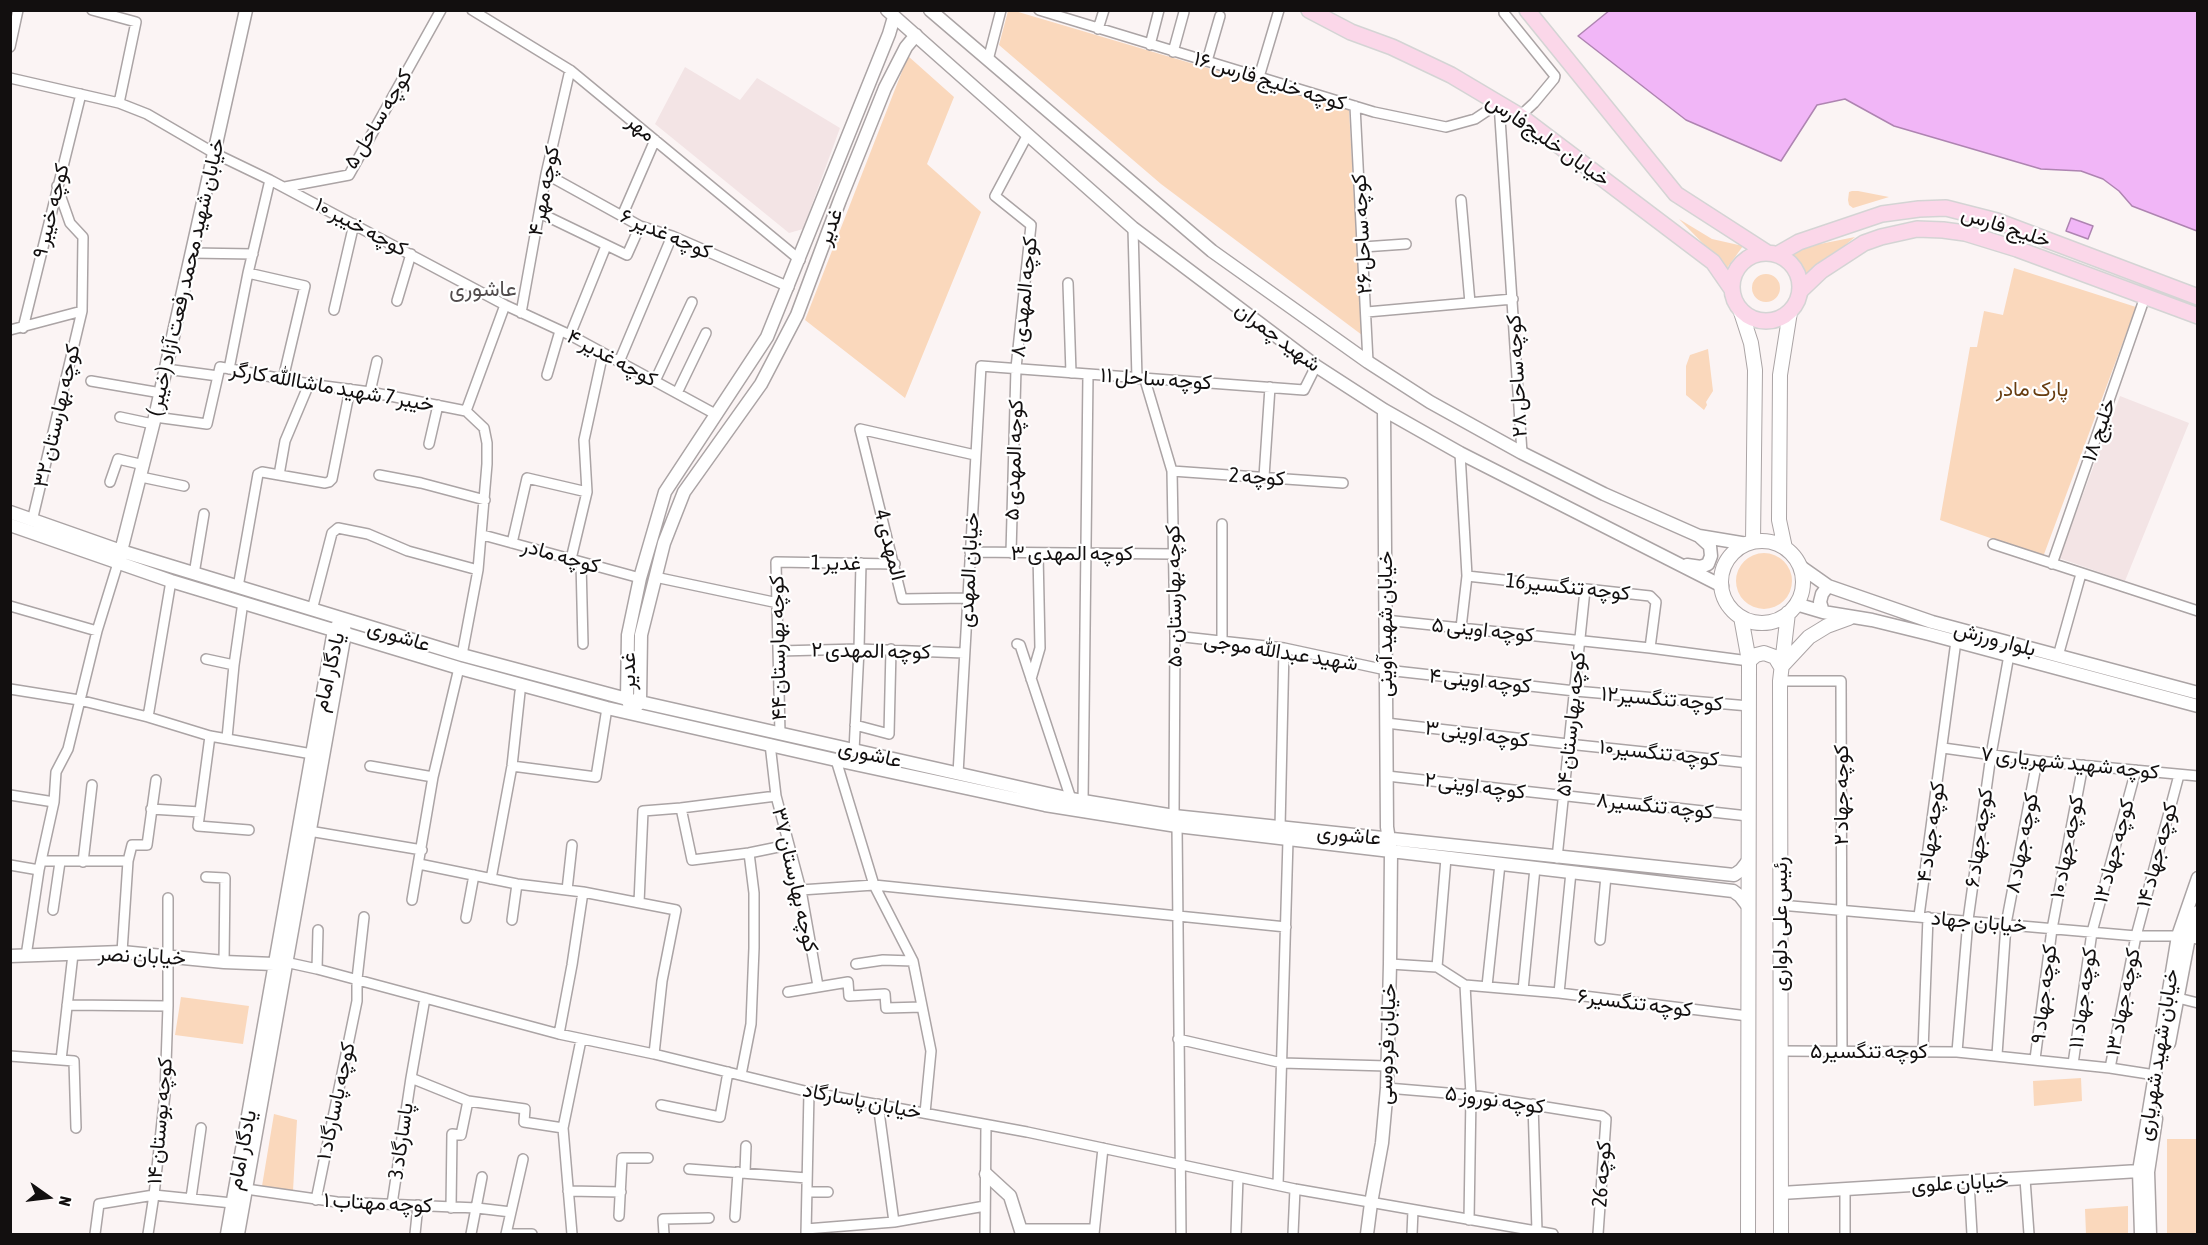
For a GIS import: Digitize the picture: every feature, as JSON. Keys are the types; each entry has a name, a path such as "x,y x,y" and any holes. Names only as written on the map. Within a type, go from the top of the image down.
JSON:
{"main road":[{"name":"خیابان خلیج‌فارس","path":"1309,10 1351,32 1451,75 1520,116 1713,262 1731,288"},
{"path":"1527,10 1676,194 1772,253 1788,260 1795,269 1800,280 1800,291 1790,312 1780,375 1779,520 1785,548"},
{"name":"خلیج فارس","path":"1772,253 1881,214 1919,208 1946,208 1972,213 2024,230 2198,297"},
{"name":"خلیج فارس","path":"1800,291 1821,271 1864,243 1917,229 1943,230 1990,240 2198,316"},
{"path":"1750,543 1755,370 1751,343 1731,288 1737,267 1745,259 1755,254 1772,253"},
{"path":"1740,309 1748,316 1770,321 1790,312"},
{"path":"1773,542 1785,548 1795,557 1801,567 1803,580 1801,593 1792,609 1777,620 1765,623 1753,622 1741,617 1728,604 1722,586 1722,573 1728,560 1736,550 1750,543 1773,542"},
{"name":"رئیس علی دلواری","path":"1781,1234 1780,674 1792,609"},
{"name":"رئیس علی دلواری","path":"1741,617 1749,661 1748,1234"},
{"path":"1780,674 1809,637 1827,626 1849,618"},
{"path":"1749,661 1756,655 1764,653 1775,657 1780,674"}],"street":[{"path":"10,47 18,10"},
{"path":"92,10 136,22 119,103"},
{"name":"( خیبر) خیابان شهید محمد رفعت آزاد","path":"118,564 161,393 246,10"},
{"name":"کوچه ساحل ۵","path":"285,188 349,175 441,10"},
{"name":"مهر","path":"472,10 570,70 800,260"},
{"name":"شهید چمران","path":"930,10 1212,251 1368,362 1430,402 1522,453 1604,494 1699,536 1750,543"},
{"path":"988,60 1001,10"},
{"name":"کوچه خلیج فارس ۱۶","path":"1039,10 1355,106 1446,127 1475,119 1499,103"},
{"path":"1098,28 1104,10"},
{"path":"1150,45 1159,10"},
{"path":"1259,77 1279,10"},
{"path":"1173,52 1184,12"},
{"path":"1504,13 1555,76 1554,80 1520,116"},
{"name":"شهید چمران","path":"891,14 1133,228 1316,366 1384,410 1460,453 1722,586"},
{"name":"غدیر","path":"632,712 634,635 640,578 665,492 767,338 881,54 891,14"},
{"path":"1207,62 1220,16"},
{"name":"غدیر","path":"634,635 655,577 664,543 684,492 761,384 796,315 885,87 906,47 916,35"},
{"path":"881,54 892,55 898,62"},
{"name":"کوچه مهر ۴","path":"521,313 546,174 570,70"},
{"path":"10,78 119,103 147,114 214,153"},
{"name":"کوچه خیبر ۹","path":"23,328 81,94"},
{"name":"کوچه ساحل ۲۸","path":"1499,103 1522,453"},
{"name":"کوچه ساحل ۲۶","path":"1355,106 1368,362"},
{"name":"کوچه المهدی ۸","path":"1016,368 1031,225 995,196 1027,136"},
{"path":"622,216 655,140"},
{"name":"کوچه خیبر ۱۰","path":"214,153 270,180 505,305"},
{"name":"کوچه غدیر ۶","path":"546,174 640,226 672,236 789,287"},
{"path":"229,369 270,180"},
{"name":"کوچه بهارستان ۳۲","path":"32,521 82,311 83,237 70,223 57,186"},
{"path":"1461,200 1470,303"},
{"path":"540,213 627,255 640,226"},
{"path":"334,310 354,224"},
{"name":"کوچه بهارستان ۵۰","path":"1133,228 1141,379 1172,471 1180,1234"},
{"path":"619,362 672,236"},
{"path":"1363,247 1406,244"},
{"path":"570,335 606,246"},
{"path":"192,253 253,254"},
{"path":"397,301 411,254"},
{"path":"248,273 305,286 283,379"},
{"path":"1068,283 1071,373"},
{"name":"خلیج ۱۸","path":"2052,564 2145,297"},
{"path":"1367,312 1513,299"},
{"path":"655,381 692,302"},
{"path":"462,655 483,535 487,443 484,430 466,411 505,305"},
{"name":"کوچه غدیر ۴","path":"505,305 570,335 717,415"},
{"path":"10,330 82,311"},
{"path":"547,375 560,331"},
{"path":"677,393 706,333"},
{"path":"583,645 576,561 586,492 584,440 603,353"},
{"path":"370,392 376,361"},
{"name":"کوچه ساحل ۱۱","path":"981,366 1304,390 1316,366"},
{"name":"خیابان المهدی","path":"958,774 981,366"},
{"name":"خیبر 7 شهید ماشاالله کارگر","path":"154,421 207,424 220,367 309,384 370,392 466,411"},
{"name":"کوچه المهدی ۵","path":"1011,553 1016,368"},
{"path":"166,369 218,376"},
{"path":"1077,801 1087,552 1088,374"},
{"path":"91,381 161,393"},
{"path":"279,475 285,441 309,384"},
{"path":"1264,477 1270,387"},
{"path":"238,587 258,474 262,472 325,483 332,479 350,389"},
{"path":"429,444 438,405"},
{"name":"خیابان شهید آوینی","path":"1384,410 1388,839"},
{"path":"120,417 154,421"},
{"name":"المهدی 4","path":"967,598 902,599 860,429 975,455"},
{"path":"1460,453 1467,576 1461,628"},
{"path":"111,482 118,459 142,471 184,486"},
{"name":"کوچه 2","path":"1172,471 1343,483"},
{"path":"380,475 485,500"},
{"path":"512,543 527,478 586,492"},
{"name":"عاشوری","path":"10,512 32,521 122,547 194,574 462,655 633,701 854,751 1175,821 1288,840 1733,891 1748,905"},
{"path":"194,574 204,514"},
{"path":"1222,524 1222,641"},
{"name":"عاشوری","path":"10,525 171,581 459,668 607,708 1045,805 1175,821 1280,828 1734,875 1748,861"},
{"path":"312,610 332,533 338,528 368,534 415,553 478,570"},
{"name":"کوچه مادر","path":"483,535 640,578"},
{"path":"1683,565 1701,567 1708,564 1711,556 1710,546 1699,536"},
{"path":"1994,544 2198,611"},
{"name":"کوچه المهدی ۳","path":"970,552 1173,554"},
{"path":"1031,679 1040,648 1038,553"},
{"name":"غدیر 1","path":"777,562 895,564"},
{"name":"کوچه بهارستان ۴۴","path":"777,562 780,734"},
{"path":"854,751 861,563"},
{"path":"26,956 40,865 54,801 56,772 68,749 97,631 118,564"},
{"name":"بلوار ورزش","path":"1801,567 1828,586 1932,622 2198,693"},
{"path":"2058,656 2081,574"},
{"name":"کوچه تنگسیر16","path":"1467,576 1654,598 1656,602 1650,648"},
{"path":"655,577 778,603"},
{"path":"148,717 171,581"},
{"path":"1823,612 1820,602 1828,586"},
{"name":"کوچه بهارستان ۵۴","path":"1557,858 1585,590"},
{"path":"227,738 243,602"},
{"path":"10,606 97,631"},
{"name":"بلوار ورزش","path":"1792,609 1872,620 2198,706"},
{"name":"یادگار امام","path":"280,963 309,831 335,654 343,619"},
{"name":"کوچه اوینی ۵","path":"1385,620 1580,640 1749,661"},
{"name":"شهید عبدالله موجی","path":"1175,636 1284,648 1386,670"},
{"name":"کوچه جهاد ۴","path":"1923,1051 1923,917 1956,641"},
{"path":"1017,644 1020,645 1077,801"},
{"path":"1280,828 1284,648"},
{"path":"855,725 889,734 891,649"},
{"name":"کوچه المهدی ۲","path":"779,651 891,649 964,653"},
{"name":"یادگار امام","path":"238,1234 312,754 335,654"},
{"name":"کوچه جهاد ۶","path":"1958,1052 1968,920 1991,755 2009,655"},
{"path":"206,659 234,665"},
{"path":"412,900 433,777 459,668"},
{"name":"کوچه اوینی ۴","path":"1386,670 1575,691"},
{"name":"کوچه جهاد ۲","path":"1780,674 1841,681 1842,1051"},
{"path":"10,689 79,700 148,717 210,736 312,754"},
{"name":"کوچه تنگسیر۱۲","path":"1575,691 1749,706"},
{"path":"491,879 512,766 520,692"},
{"path":"512,766 596,777 607,708"},
{"name":"کوچه اوینی ۳","path":"1386,723 1568,744"},
{"path":"210,736 198,826 249,830"},
{"name":"کوچه بهارستان ۳۷","path":"770,744 776,796 801,890 818,986"},
{"name":"کوچه تنگسیر۱۰","path":"1568,744 1749,763"},
{"name":"کوچه شهید شهریاری ۷","path":"1943,748 2037,761 2198,776"},
{"path":"836,760 874,885 913,962 931,1051 925,1113"},
{"name":"کوچه جهاد ۸","path":"1997,1055 2006,924 2037,761"},
{"name":"کوچه جهاد ۱۰","path":"2052,929 2083,765"},
{"path":"370,766 433,777"},
{"name":"کوچه جهاد ۱۲","path":"2092,932 2136,770"},
{"name":"کوچه جهاد ۱۴","path":"2136,936 2179,775"},
{"name":"کوچه اوینی ۲","path":"1387,776 1562,797"},
{"path":"122,952 128,861 132,845 147,845 156,780"},
{"path":"83,862 92,785"},
{"path":"10,795 54,801"},
{"path":"639,903 643,811 776,796"},
{"name":"کوچه تنگسیر۸","path":"1562,797 1748,816"},
{"path":"681,808 692,860 749,853 788,845"},
{"path":"151,809 200,812"},
{"path":"309,831 422,850"},
{"name":"خیابان فردوسی","path":"1367,1234 1383,1143 1387,1088 1391,852 1388,839"},
{"path":"1278,1185 1288,840"},
{"path":"567,890 573,845"},
{"path":"741,1075 751,1024 754,948 754,893 749,853"},
{"path":"1437,967 1446,858"},
{"path":"10,865 128,861"},
{"path":"53,910 60,862"},
{"path":"419,864 517,884 583,892 676,910 662,981 654,1054"},
{"path":"1487,986 1500,864"},
{"path":"1523,990 1535,868"},
{"path":"1559,993 1570,872"},
{"path":"466,918 474,874"},
{"path":"1600,940 1606,876"},
{"path":"206,877 225,878 224,962"},
{"name":"خیابان شهید شهریاری","path":"2150,1234 2148,1172 2198,878"},
{"path":"512,920 517,884"},
{"path":"801,890 874,885 1286,927"},
{"path":"559,1034 583,892"},
{"name":"کوچه بوستان ۱۴","path":"148,1234 165,1094 169,957 168,898"},
{"name":"خیابان جهاد","path":"1780,905 2136,936 2188,937"},
{"name":"خیابان شهید شهریاری","path":"2141,1234 2139,1172 2155,1075 2188,937 2198,912"},
{"name":"کوچه پاسارگاد ۱","path":"315,1200 357,1001 357,979 364,917"},
{"name":"کوچه جهاد ۹","path":"2035,1059 2052,929"},
{"path":"317,969 318,930"},
{"name":"کوچه جهاد ۱۱","path":"2073,1064 2092,932"},
{"name":"کوچه جهاد ۱۳","path":"2110,1068 2136,936"},
{"name":"خیابان نصر","path":"10,956 122,952 224,962 280,963"},
{"path":"61,1060 73,954"},
{"path":"856,964 883,960 913,962"},
{"name":"خیابان پاسارگاد","path":"280,963 357,979 581,1040 654,1054 809,1092 1103,1148 1295,1189 1552,1234"},
{"path":"1390,964 1437,967 1465,985 1471,1095 1469,1220"},
{"path":"788,992 848,982 849,996 885,994 886,1008 922,1007"},
{"name":"کوچه تنگسیر۶","path":"1465,985 1559,993 1748,1016"},
{"name":"پاسارگاد 3","path":"392,1204 425,998"},
{"path":"2178,998 2198,1003"},
{"path":"67,1005 168,1006"},
{"path":"1178,1039 1282,1063 1387,1066"},
{"path":"572,1234 563,1128 581,1040"},
{"name":"کوچه تنگسیر۵","path":"1781,1051 1958,1052 2035,1059 2155,1075"},
{"path":"10,1056 74,1061 76,1128"},
{"path":"661,1105 720,1117 728,1072"},
{"name":"یادگار امام","path":"227,1234 261,1078"},
{"path":"411,1078 468,1101 525,1109 524,1122 563,1128"},
{"name":"کوچه نوروز ۵","path":"1387,1088 1471,1095 1602,1116"},
{"path":"809,1092 806,1232 894,1222 985,1206"},
{"path":"451,1208 453,1134 461,1135 468,1101"},
{"path":"878,1104 894,1222"},
{"path":"1533,1104 1537,1231"},
{"name":"کوچه 26","path":"1598,1234 1606,1119 1602,1116"},
{"path":"985,1234 986,1125"},
{"path":"190,1198 201,1128"},
{"path":"735,1216 746,1146"},
{"path":"986,1174 1010,1196 1021,1232 1094,1232 1103,1148"},
{"path":"619,1216 622,1158 648,1158"},
{"path":"523,1160 506,1234 532,1234"},
{"path":"688,1169 807,1178"},
{"name":"خیابان علوی","path":"1781,1193 2139,1172"},
{"path":"471,1234 482,1177"},
{"path":"1236,1234 1238,1177"},
{"path":"2025,1179 2028,1234"},
{"path":"1970,1182 1972,1234"},
{"name":"کوچه مهتاب ۱","path":"246,1189 315,1200 477,1208 511,1212"},
{"path":"1293,1234 1295,1189"},
{"path":"1845,1190 1845,1234"},
{"path":"568,1191 621,1192"},
{"path":"807,1192 828,1192"},
{"path":"94,1234 99,1204 154,1195 232,1203"},
{"path":"415,1234 418,1205"},
{"path":"1412,1234 1413,1210"},
{"path":"664,1234 663,1219 709,1218"}],"shaded area":[{"path":"1610,10 2197,11 2197,231 2132,206 2119,191 2103,179 2081,171 2041,169 1894,126 1845,99 1817,105 1781,161 1686,120 1578,36"},
{"path":"685,67 740,100 757,78 840,128 803,229 789,233 655,124"},
{"path":"2071,218 2093,226 2088,239 2066,231"},
{"path":"2120,396 2189,423 2125,581 2059,558"}],"green space":[{"path":"1008,11 1015,11 1349,110 1362,335 1161,184 999,45"},
{"path":"908,56 954,97 927,164 981,212 905,398 805,320"},
{"path":"1849,192 1889,197 1853,208 1849,205 1848,200"},
{"path":"1679,219 1712,239 1743,246 1727,268"},
{"path":"1855,237 1808,276 1790,250"},
{"name":"پارک مادر","path":"2014,268 2136,307 2043,557 1940,520 1970,347 1977,347 1984,311 2003,315"},
{"path":"1766,274 1776,278 1780,288 1776,298 1766,302 1756,298 1752,288 1756,278"},
{"path":"1708,349 1713,391 1704,410 1686,395 1686,366 1690,355"},
{"path":"1764,553 1775,555 1784,561 1790,570 1792,581 1790,592 1784,601 1775,607 1764,609 1753,607 1744,601 1738,592 1736,581 1738,570 1744,561 1753,555"},
{"path":"181,997 249,1006 243,1044 175,1035"},
{"path":"2081,1078 2082,1101 2034,1106 2033,1081"},
{"path":"274,1114 297,1120 293,1191 262,1186"},
{"path":"2167,1139 2197,1139 2197,1234 2167,1234"},
{"path":"2128,1206 2128,1234 2086,1234 2085,1209"}],"district":[{"name":"عاشوری","path":"483,289"}]}
